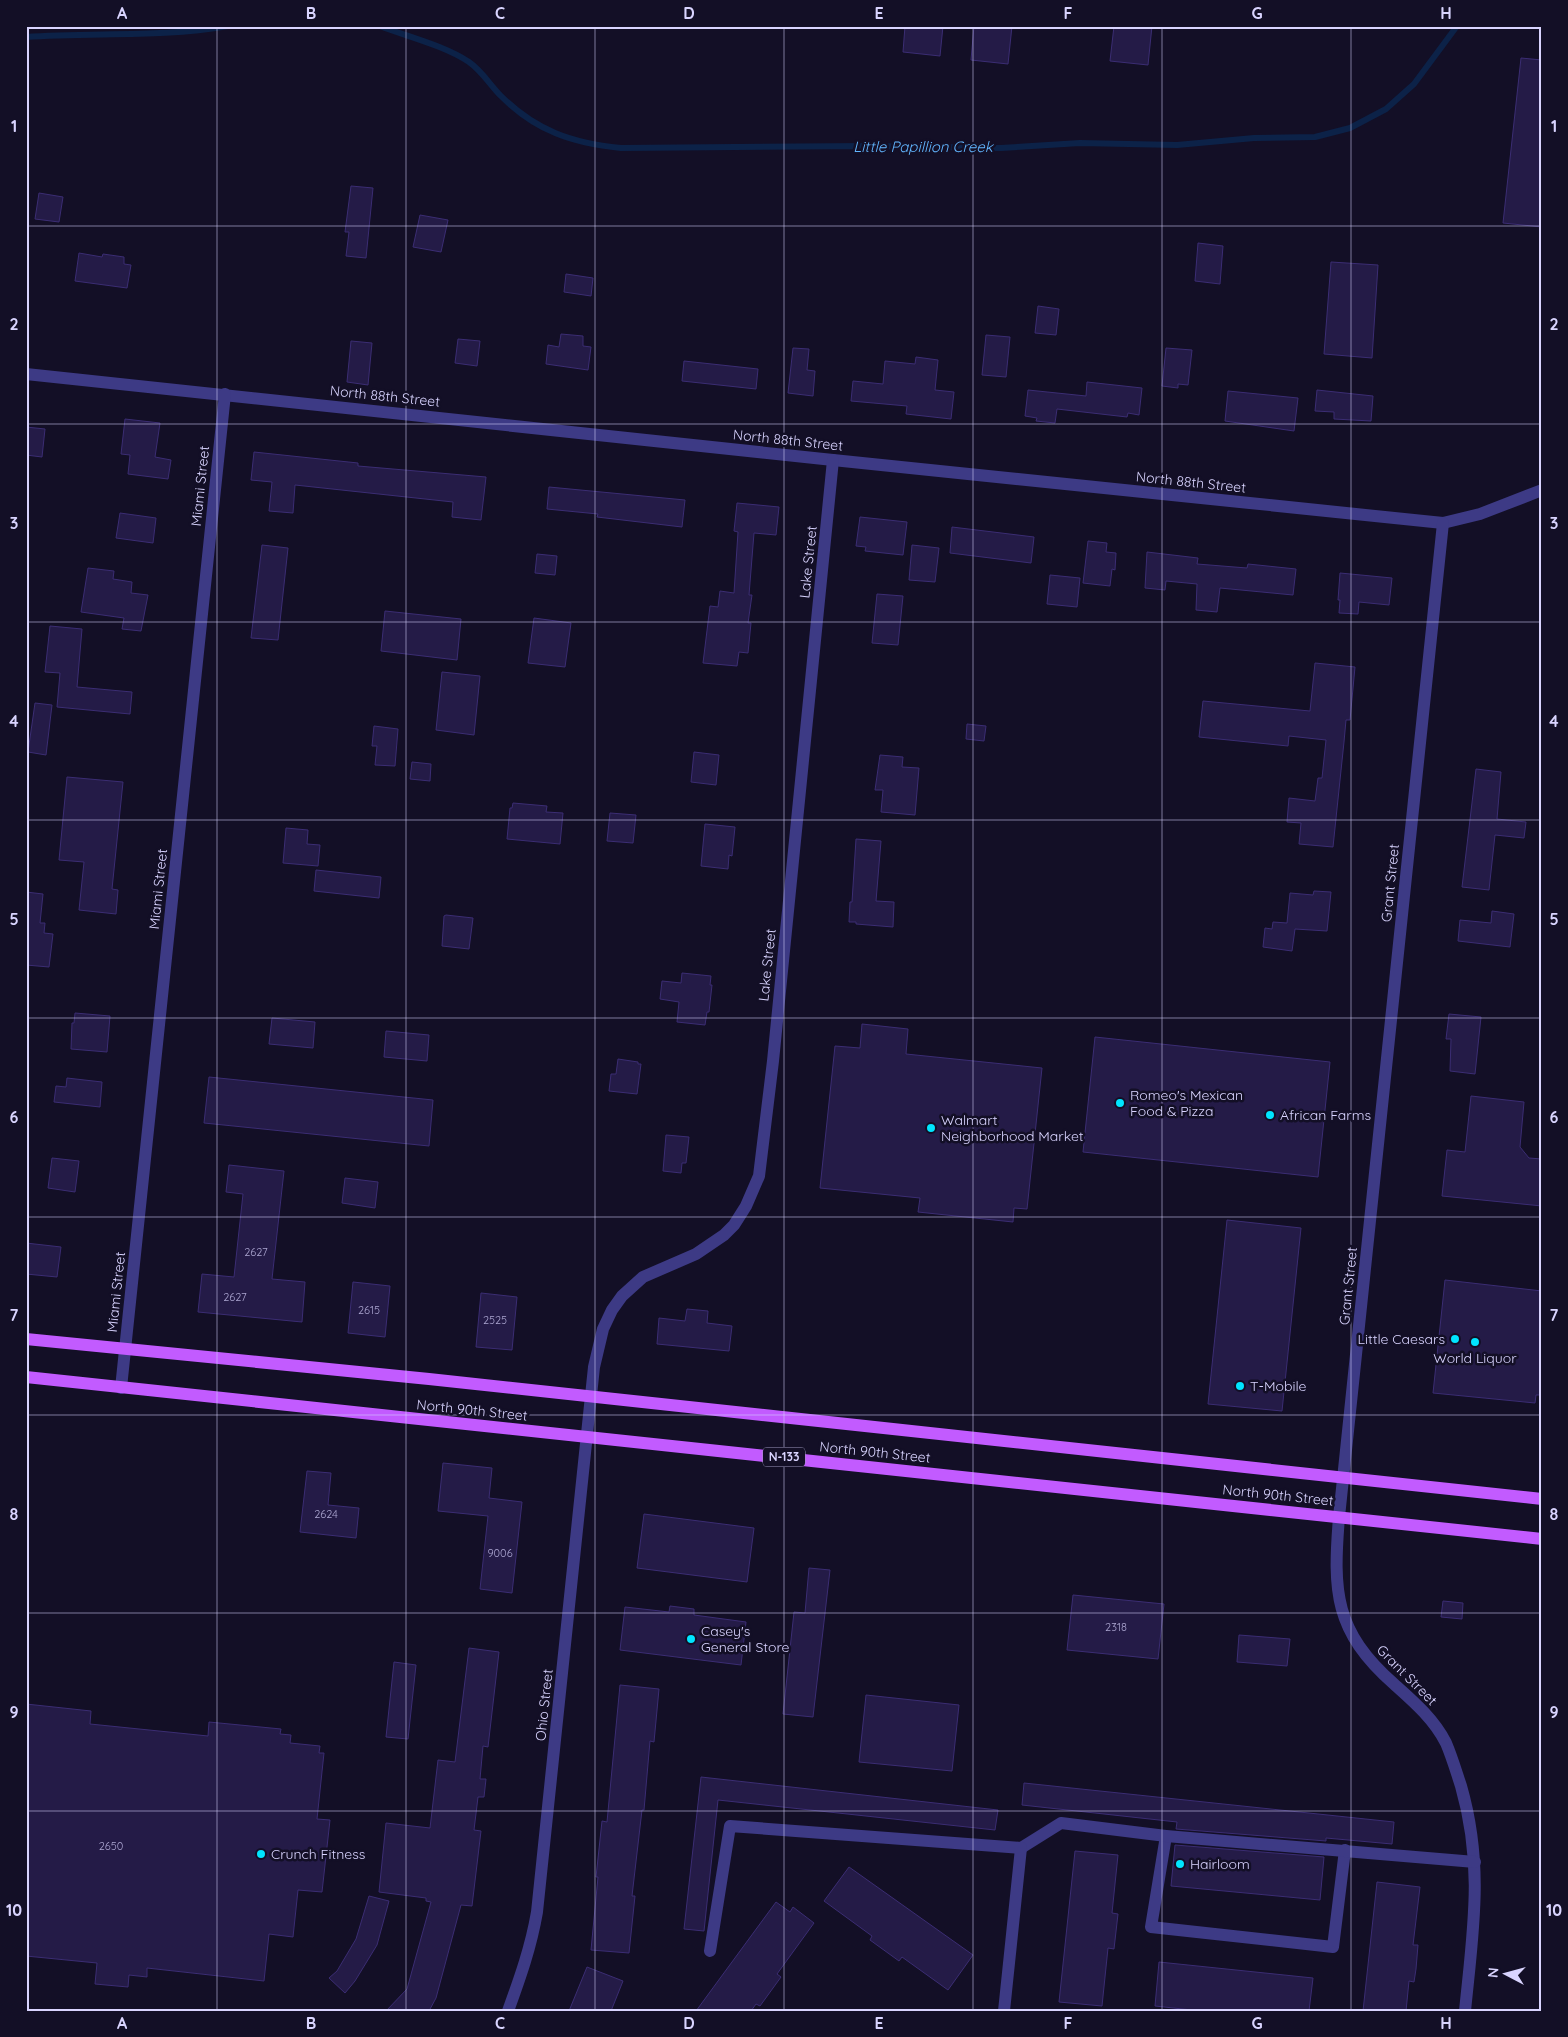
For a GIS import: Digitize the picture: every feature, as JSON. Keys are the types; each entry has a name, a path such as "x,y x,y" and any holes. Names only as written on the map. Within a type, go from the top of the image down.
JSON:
{"main road":[{"name":"North 90th Street","path":"26,1339 430,1379 591,1398 1542,1499"},
{"name":"North 90th Street","path":"26,1377 1542,1538"}],"street":[{"name":"North 88th Street","path":"26,374 1443,523 1480,514 1542,490"},
{"name":"Miami Street","path":"121,1388 225,394"},
{"name":"Lake Street","path":"591,1398 600,1337 617,1301 643,1277 696,1254 724,1235 734,1225 746,1206 759,1176 773,1061 833,460"},
{"name":"Grant Street","path":"1443,523 1339,1517 1336,1582 1344,1619 1362,1652 1432,1721 1445,1742 1454,1764 1465,1801 1472,1834 1475,1862 1475,1912 1464,2011"},
{"name":"Ohio Street","path":"508,2011 525,1966 533,1938 537,1912 591,1398"},
{"path":"710,1951 730,1826 1021,1848 1061,1823 1166,1836 1475,1862"},
{"path":"1166,1836 1151,1927 1333,1947 1345,1850"},
{"path":"1004,2011 1021,1848"}],"building":[{"path":"905,26 943,26 940,56 903,52"},
{"path":"974,26 1012,26 1008,64 971,60"},
{"path":"1114,26 1152,26 1148,65 1110,61"},
{"path":"1521,58 1542,60 1542,227 1503,223"},
{"path":"351,186 373,188 366,258 346,256 349,232 345,232"},
{"path":"39,193 63,197 59,222 35,219"},
{"path":"420,215 448,220 441,252 413,247"},
{"path":"1198,243 1223,246 1220,284 1195,281"},
{"path":"79,253 102,257 103,254 124,257 124,264 131,265 127,288 75,281"},
{"path":"1331,262 1378,265 1372,358 1324,354"},
{"path":"566,274 593,278 591,296 564,292"},
{"path":"1038,306 1059,309 1056,335 1035,333"},
{"path":"561,334 583,336 583,346 591,347 588,370 546,364 548,345 559,347"},
{"path":"986,335 1010,337 1006,377 982,375"},
{"path":"458,339 480,341 477,366 455,363"},
{"path":"351,341 372,343 368,385 347,382"},
{"path":"793,348 809,349 807,370 815,371 813,396 788,393"},
{"path":"1166,348 1192,350 1188,385 1178,384 1178,388 1162,386"},
{"path":"916,357 938,360 935,390 954,392 951,419 906,414 907,406 851,401 853,381 883,384 885,361 915,364"},
{"path":"684,361 758,369 756,389 682,381"},
{"path":"1087,382 1142,388 1139,415 1128,413 1127,417 1057,409 1055,423 1036,421 1037,418 1025,416 1028,390 1086,396"},
{"path":"1317,390 1373,396 1371,421 1334,419 1334,412 1315,411"},
{"path":"1228,391 1298,398 1294,431 1225,421"},
{"path":"125,419 160,423 155,457 171,460 168,479 128,474 130,455 121,454"},
{"path":"26,427 45,429 42,457 26,455"},
{"path":"254,452 358,463 358,466 486,477 481,520 452,517 453,502 295,485 293,513 269,511 272,482 251,480"},
{"path":"549,487 685,500 682,527 597,517 598,514 547,509"},
{"path":"737,503 779,507 776,535 754,533 749,595 752,595 748,623 751,623 748,653 739,652 737,666 703,663 710,606 718,607 720,591 734,593 738,532 734,531"},
{"path":"120,513 156,518 153,543 116,538"},
{"path":"860,517 907,522 903,555 865,551 866,547 856,546"},
{"path":"952,527 1034,537 1031,563 950,553"},
{"path":"1088,541 1107,543 1106,552 1116,553 1115,570 1112,569 1110,586 1083,583"},
{"path":"262,545 288,548 278,640 251,638"},
{"path":"912,545 939,548 935,582 909,580"},
{"path":"1147,552 1198,558 1197,564 1247,568 1248,564 1296,569 1293,595 1220,588 1217,612 1196,610 1197,584 1166,581 1165,590 1145,588"},
{"path":"537,554 557,556 555,575 535,573"},
{"path":"88,568 114,571 113,579 132,582 131,593 148,595 141,631 122,629 124,618 81,612"},
{"path":"1340,573 1392,578 1389,605 1359,602 1358,614 1339,613"},
{"path":"1050,575 1080,578 1077,607 1047,604"},
{"path":"877,594 903,596 898,645 872,643"},
{"path":"385,611 461,619 457,660 381,651"},
{"path":"534,618 571,623 565,667 528,663"},
{"path":"50,626 82,629 77,687 132,692 130,714 57,707 60,673 45,672"},
{"path":"1315,663 1355,667 1350,720 1346,720 1333,847 1299,844 1301,823 1287,822 1289,798 1315,801 1318,778 1322,778 1326,740 1289,736 1288,746 1199,737 1203,701 1310,711"},
{"path":"442,672 480,676 474,735 436,730"},
{"path":"35,703 52,705 46,755 28,752"},
{"path":"967,724 986,726 984,741 966,739"},
{"path":"374,726 398,729 395,766 375,765 377,746 372,746"},
{"path":"694,752 719,755 716,785 691,782"},
{"path":"880,755 903,757 902,767 919,768 915,815 881,812 883,790 875,790"},
{"path":"412,762 431,764 430,781 410,779"},
{"path":"1476,769 1501,772 1497,819 1526,822 1524,838 1495,835 1489,890 1462,887"},
{"path":"67,777 123,782 112,889 118,890 116,914 79,910 84,862 59,860"},
{"path":"513,803 547,806 546,812 563,813 560,844 507,839 510,808 512,808"},
{"path":"610,813 636,815 633,843 607,841"},
{"path":"705,824 735,827 732,856 729,855 728,869 701,866"},
{"path":"286,828 308,830 307,844 320,845 318,866 283,863"},
{"path":"856,839 881,841 876,901 894,902 893,927 849,922"},
{"path":"316,870 381,877 379,898 314,891"},
{"path":"1314,891 1331,892 1327,931 1295,929 1292,951 1263,947 1265,928 1272,929 1273,922 1287,923 1290,893 1313,895"},
{"path":"26,892 43,894 40,923 45,923 44,933 53,934 49,967 26,965"},
{"path":"1492,911 1514,914 1510,947 1458,941 1460,920 1491,923"},
{"path":"444,916 473,918 469,949 442,946"},
{"path":"682,973 711,976 709,1012 707,1012 705,1025 677,1022 679,1002 660,999 662,981 681,983"},
{"path":"75,1013 110,1016 107,1052 71,1049 72,1023 74,1023"},
{"path":"1449,1014 1481,1017 1475,1074 1450,1071 1451,1039 1446,1039"},
{"path":"272,1018 315,1022 313,1048 269,1044"},
{"name":"Walmart Neighborhood Market","path":"862,1024 908,1029 906,1054 1042,1068 1027,1209 1014,1208 1013,1222 918,1212 920,1198 820,1188 835,1046 860,1048"},
{"path":"386,1031 429,1035 427,1061 384,1057"},
{"path":"1095,1037 1330,1062 1318,1177 1083,1152"},
{"path":"618,1059 641,1064 637,1094 609,1091 611,1074 616,1074"},
{"path":"209,1077 433,1100 429,1146 204,1123"},
{"path":"67,1078 102,1082 100,1107 54,1102 56,1086 66,1087"},
{"path":"1471,1096 1524,1102 1520,1147 1529,1158 1542,1159 1542,1206 1442,1196 1447,1150 1465,1152"},
{"path":"666,1135 689,1137 686,1163 682,1163 681,1173 663,1171"},
{"path":"52,1158 79,1161 75,1192 48,1188"},
{"path":"229,1165 284,1171 272,1279 305,1282 302,1322 198,1312 202,1274 234,1277 243,1194 226,1192"},
{"path":"345,1178 378,1182 375,1208 342,1203"},
{"path":"1227,1220 1301,1228 1282,1411 1208,1404"},
{"path":"26,1243 61,1247 57,1277 26,1274"},
{"path":"1445,1280 1542,1291 1542,1395 1536,1395 1535,1403 1433,1393"},
{"path":"353,1282 390,1286 385,1337 348,1333"},
{"path":"481,1293 517,1297 512,1350 476,1347"},
{"path":"687,1309 708,1311 707,1323 732,1326 729,1351 657,1344 659,1318 685,1321"},
{"path":"443,1463 492,1468 489,1498 522,1502 512,1593 480,1589 488,1516 438,1511"},
{"path":"307,1471 331,1473 328,1505 359,1508 356,1538 300,1532"},
{"path":"644,1514 754,1528 747,1582 637,1568"},
{"path":"809,1568 830,1570 813,1717 783,1714 794,1612 805,1613"},
{"path":"1073,1595 1164,1604 1158,1659 1067,1650"},
{"path":"1443,1601 1463,1603 1462,1619 1441,1617"},
{"path":"670,1606 694,1609 694,1615 746,1622 741,1665 620,1650 625,1607 669,1612"},
{"path":"1239,1635 1290,1639 1287,1666 1237,1662"},
{"path":"469,1648 499,1652 488,1747 483,1746 480,1779 486,1779 484,1797 478,1797 474,1830 481,1831 472,1906 461,1905 436,1998 429,2011 386,2011 407,1989 431,1902 426,1901 426,1898 379,1892 386,1823 430,1828 438,1760 455,1762"},
{"path":"394,1662 416,1665 408,1739 386,1737"},
{"path":"620,1685 659,1689 654,1742 650,1741 644,1810 642,1810 632,1896 635,1896 629,1953 591,1950 602,1821 607,1822"},
{"path":"866,1695 959,1705 952,1771 859,1762"},
{"path":"26,1704 91,1711 90,1724 208,1736 209,1722 281,1729 280,1734 291,1735 290,1743 320,1746 319,1753 324,1753 317,1819 330,1820 322,1892 298,1890 293,1937 269,1934 264,1981 147,1968 147,1977 129,1975 128,1987 95,1984 97,1963 26,1956"},
{"path":"701,1777 998,1810 995,1830 718,1800 704,1931 684,1929"},
{"path":"1024,1783 1394,1822 1392,1844 1326,1838 1326,1841 1176,1829 1177,1822 1022,1805"},
{"path":"1175,1845 1324,1857 1320,1900 1171,1886"},
{"path":"1075,1851 1118,1855 1112,1913 1118,1914 1114,1949 1108,1948 1102,2006 1059,2002"},
{"path":"849,1867 973,1955 948,1990 902,1957 899,1961 870,1940 872,1936 824,1901"},
{"path":"1377,1882 1420,1887 1413,1945 1418,1945 1416,1969 1414,1982 1409,1981 1406,2011 1363,2011"},
{"path":"369,1896 389,1901 377,1945 355,1981 345,1993 329,1978 337,1971 356,1939"},
{"path":"776,1902 790,1912 793,1907 814,1923 777,1974 781,1977 760,2006 756,2004 751,2011 696,2011"},
{"path":"1159,1962 1313,1978 1309,2011 1201,2011 1155,2006"},
{"path":"587,1967 623,1981 611,2011 569,2011"}],"waterway":[{"name":"Little Papillion Creek","path":"26,37 178,32 228,26"},
{"name":"Little Papillion Creek","path":"380,26 437,46 469,62 514,108 541,127 586,143 621,148 868,146 1001,148 1080,143 1177,145 1254,138 1315,137 1350,128 1386,109 1414,84 1457,26"}],"place":[{"name":"Romeo's Mexican Food & Pizza","path":"1120,1103"},
{"name":"African Farms","path":"1270,1115"},
{"name":"Walmart Neighborhood Market","path":"931,1128"},
{"name":"Little Caesars","path":"1455,1339"},
{"name":"World Liquor","path":"1475,1342"},
{"name":"T-Mobile","path":"1240,1386"},
{"name":"Casey's General Store","path":"691,1639"},
{"name":"Crunch Fitness","path":"261,1854"},
{"name":"Hairloom","path":"1180,1864"}]}
